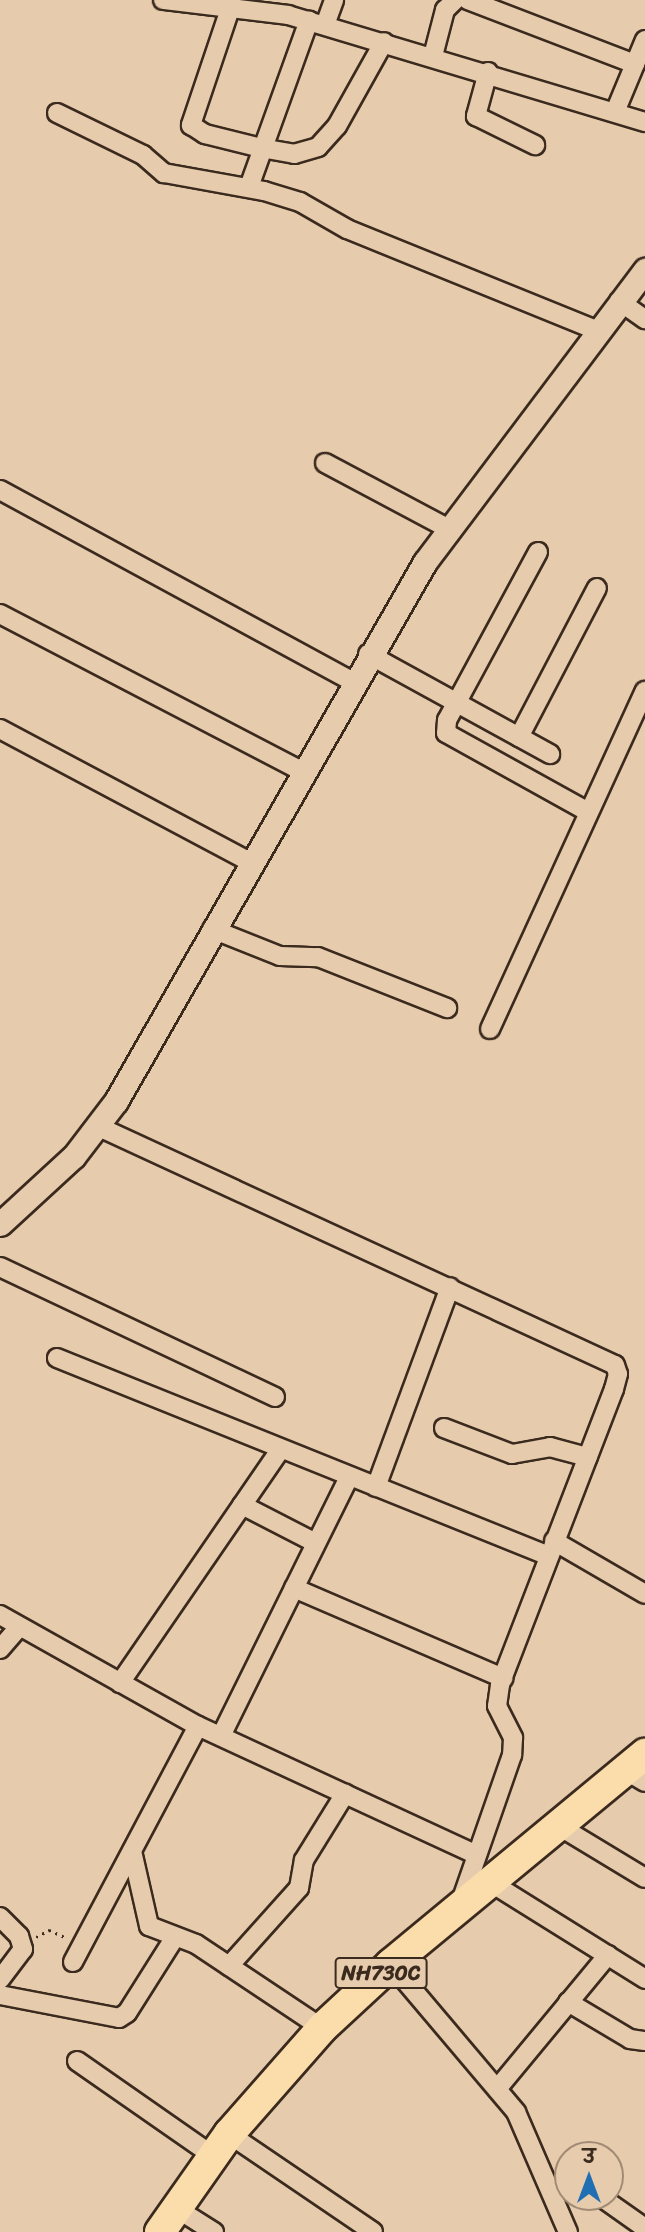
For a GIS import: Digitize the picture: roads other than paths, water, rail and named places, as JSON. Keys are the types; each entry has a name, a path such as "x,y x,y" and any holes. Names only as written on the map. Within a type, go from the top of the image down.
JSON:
{"highway":[{"name":"NH730C","path":"168,2220 221,2145 322,2028 391,1964 458,1908 559,1826 639,1769"}],"street":[{"path":"163,0 230,6 317,22 645,122"},
{"path":"249,187 261,148 317,22 334,0"},
{"path":"433,56 445,10 454,0"},
{"path":"468,0 508,7 635,64"},
{"path":"230,6 191,125 205,134 261,148 294,154 318,148 337,127 384,42"},
{"path":"615,112 645,40"},
{"path":"488,72 476,116 535,145"},
{"path":"58,113 143,155 177,178 249,187 300,202 347,229 596,330"},
{"path":"0,1224 74,1156 97,1126 368,654 449,529 596,330 645,270"},
{"path":"619,301 645,319"},
{"path":"325,463 449,529"},
{"path":"0,491 353,682"},
{"path":"538,552 457,703 446,733 587,811"},
{"path":"519,737 597,588"},
{"path":"0,614 302,771"},
{"path":"368,654 550,754"},
{"path":"490,1029 587,811 645,691"},
{"path":"3,737 250,862"},
{"path":"212,929 280,956 328,961 447,1008"},
{"path":"97,1126 615,1365 618,1374 614,1389 503,1678 497,1706 513,1738 512,1755 458,1908"},
{"path":"0,1267 275,1397"},
{"path":"376,1487 450,1287"},
{"path":"57,1358 376,1487 552,1548 645,1594"},
{"path":"444,1428 512,1454 550,1447 588,1457"},
{"path":"120,1683 281,1450"},
{"path":"221,1736 349,1476"},
{"path":"243,1505 316,1543"},
{"path":"294,1588 503,1678"},
{"path":"0,1615 198,1726 477,1855"},
{"path":"0,1649 19,1627"},
{"path":"76,1956 198,1726"},
{"path":"229,1966 299,1888 304,1860 345,1794"},
{"path":"559,1826 645,1878"},
{"path":"132,1851 149,1926 196,1944 322,2028"},
{"path":"490,1882 645,1979"},
{"path":"0,1917 19,1936 23,1949 0,1979"},
{"path":"0,1994 119,2018 127,2013 175,1937"},
{"path":"497,2089 608,1955"},
{"path":"391,1964 497,2089 526,2130 568,2232"},
{"path":"568,2002 630,2039 645,2041"},
{"path":"77,2061 373,2232"},
{"path":"621,2211 645,2228"},
{"path":"168,2220 214,2232"}]}
